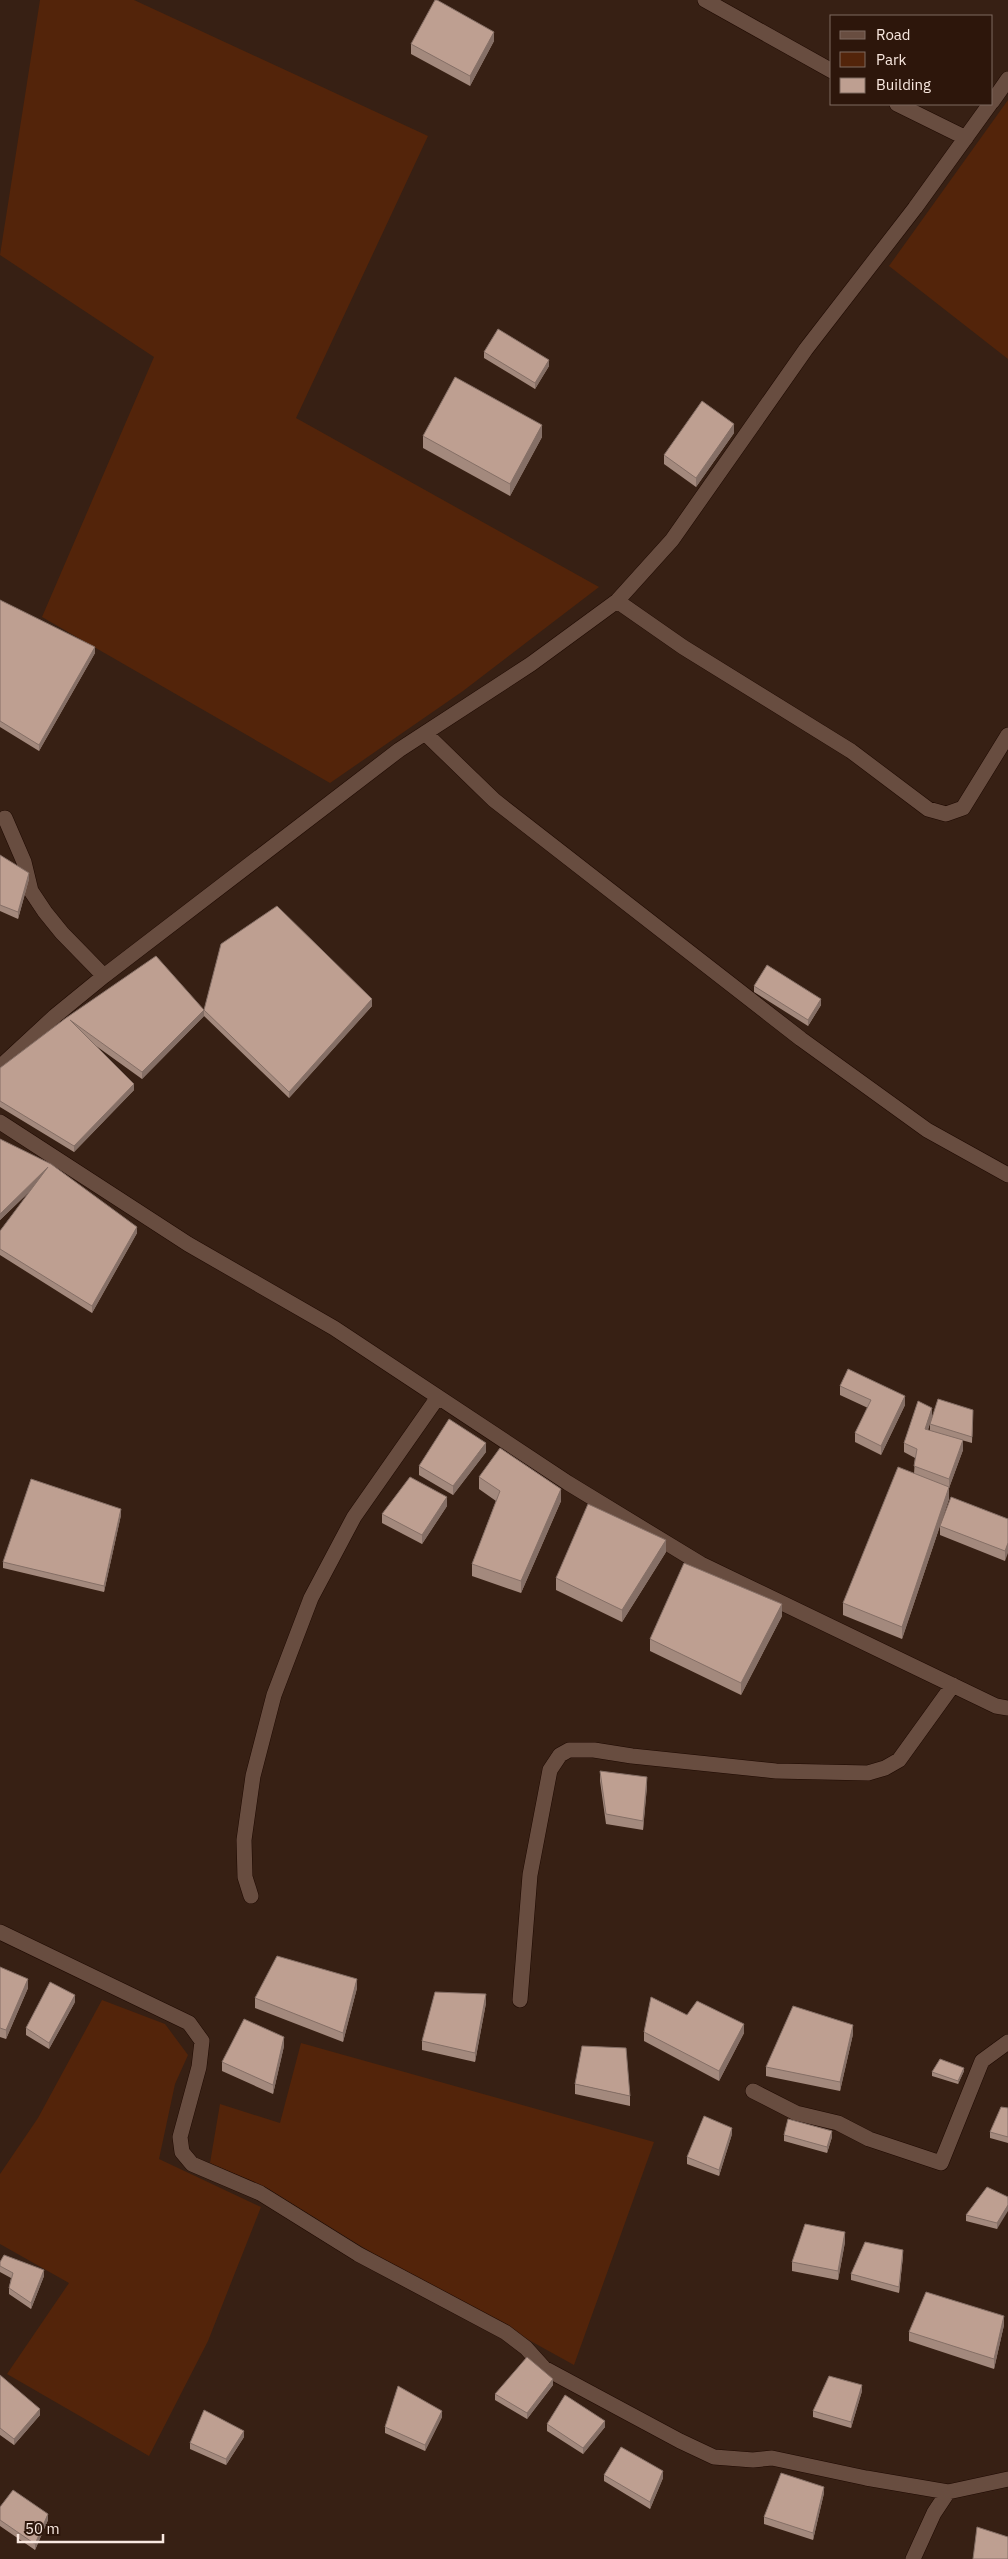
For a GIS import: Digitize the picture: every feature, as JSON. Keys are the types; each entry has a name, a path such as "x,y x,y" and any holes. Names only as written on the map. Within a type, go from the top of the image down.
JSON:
{"street":[{"path":"705,0 830,69"},
{"path":"993,100 1008,79"},
{"path":"899,105 966,138"},
{"path":"0,1067 55,1016 104,976 399,750 531,664 617,601 672,540 806,349 915,208 990,105"},
{"path":"617,601 683,647 851,751 928,809 946,814 964,808 1008,735"},
{"path":"425,733 494,800 802,1039 928,1130 1008,1174"},
{"path":"5,818 24,862 31,892 44,912 62,933 104,976"},
{"path":"0,1122 188,1244 334,1328 568,1484 701,1564 996,1706 1008,1708"},
{"path":"251,1896 245,1877 244,1840 253,1776 278,1686 311,1598 354,1517 438,1397"},
{"path":"520,2000 530,1875 550,1770 560,1755 570,1750 594,1750 632,1756 776,1771 868,1773 885,1768 900,1760 953,1685"},
{"path":"0,1932 189,2023 202,2041 200,2067 180,2137 182,2152 192,2164 260,2193 358,2254 505,2332 526,2348 544,2368 680,2441 714,2457 743,2460 772,2458 866,2478 948,2492 1008,2479"},
{"path":"753,2091 796,2113 838,2123 869,2139 941,2163 982,2061 1008,2042"},
{"path":"913,2559 934,2513 948,2492"}],"green space":[{"path":"40,0 134,0 428,136 296,418 599,587 463,691 330,783 42,617 154,357 0,255"},
{"path":"1008,100 1008,359 889,266"},
{"path":"102,2000 165,2024 188,2055 175,2084 159,2159 261,2207 208,2341 149,2456 7,2374 69,2283 0,2244 0,2174 38,2118"},
{"path":"301,2043 654,2142 574,2365 372,2253 267,2188 210,2163 220,2104 280,2123"}],"building":[{"path":"435,0 494,32 470,76 411,44"},
{"path":"498,329 549,360 535,383 484,352"},
{"path":"455,377 542,425 510,484 423,436"},
{"path":"702,401 734,424 696,478 664,455"},
{"path":"0,600 95,647 39,745 0,721"},
{"path":"0,855 29,873 18,912 0,905"},
{"path":"277,906 372,999 289,1092 204,1010 221,944"},
{"path":"156,956 204,1010 142,1072 70,1020 134,1084 74,1146 0,1101 0,1068 66,1018"},
{"path":"767,965 821,999 808,1020 754,986"},
{"path":"0,1139 51,1164 137,1227 92,1306 0,1249 0,1231 48,1167 0,1214"},
{"path":"848,1369 905,1396 881,1446 855,1433 871,1400 840,1386"},
{"path":"938,1399 973,1410 972,1437 930,1424"},
{"path":"918,1401 932,1408 925,1429 963,1440 949,1479 914,1466 917,1449 904,1443"},
{"path":"449,1419 486,1443 453,1486 419,1466"},
{"path":"500,1448 561,1489 521,1581 472,1564 500,1491 479,1477"},
{"path":"898,1467 949,1487 902,1627 843,1603"},
{"path":"410,1477 447,1497 422,1535 382,1514"},
{"path":"31,1479 121,1509 104,1586 3,1562"},
{"path":"951,1497 1008,1519 1008,1543 1005,1551 940,1526"},
{"path":"588,1504 666,1540 622,1610 556,1578"},
{"path":"684,1563 782,1604 741,1683 650,1639"},
{"path":"600,1771 647,1777 643,1821 606,1814"},
{"path":"277,1956 357,1979 343,2033 255,1998"},
{"path":"0,1967 28,1979 6,2030 0,2028"},
{"path":"50,1982 75,1995 49,2043 26,2028"},
{"path":"435,1992 486,1994 475,2053 422,2041"},
{"path":"651,1997 687,2015 697,2001 744,2024 719,2071 644,2032"},
{"path":"793,2006 853,2025 840,2082 766,2067"},
{"path":"244,2019 284,2037 273,2085 222,2062"},
{"path":"582,2046 626,2048 630,2096 575,2084"},
{"path":"940,2059 964,2068 958,2081 932,2072"},
{"path":"1001,2107 1008,2108 1008,2137 990,2132"},
{"path":"704,2116 732,2128 719,2170 687,2157"},
{"path":"788,2119 832,2131 827,2147 784,2135"},
{"path":"987,2187 1008,2197 1008,2205 997,2223 966,2215"},
{"path":"805,2224 845,2232 838,2271 792,2262"},
{"path":"865,2242 903,2250 899,2287 851,2274"},
{"path":"4,2255 44,2270 31,2303 9,2288 13,2273 0,2266"},
{"path":"926,2292 1004,2316 994,2359 909,2332"},
{"path":"527,2357 553,2379 527,2413 495,2394"},
{"path":"0,2375 40,2409 14,2439 0,2428"},
{"path":"829,2376 862,2385 851,2422 813,2411"},
{"path":"398,2386 442,2411 425,2445 385,2427"},
{"path":"565,2395 605,2421 583,2448 547,2424"},
{"path":"204,2410 244,2431 226,2459 190,2443"},
{"path":"621,2447 663,2471 650,2502 604,2475"},
{"path":"781,2473 824,2487 813,2533 764,2517"},
{"path":"13,2490 48,2514 35,2544 0,2520 0,2507"},
{"path":"977,2527 1008,2537 1008,2559 973,2559"}]}
